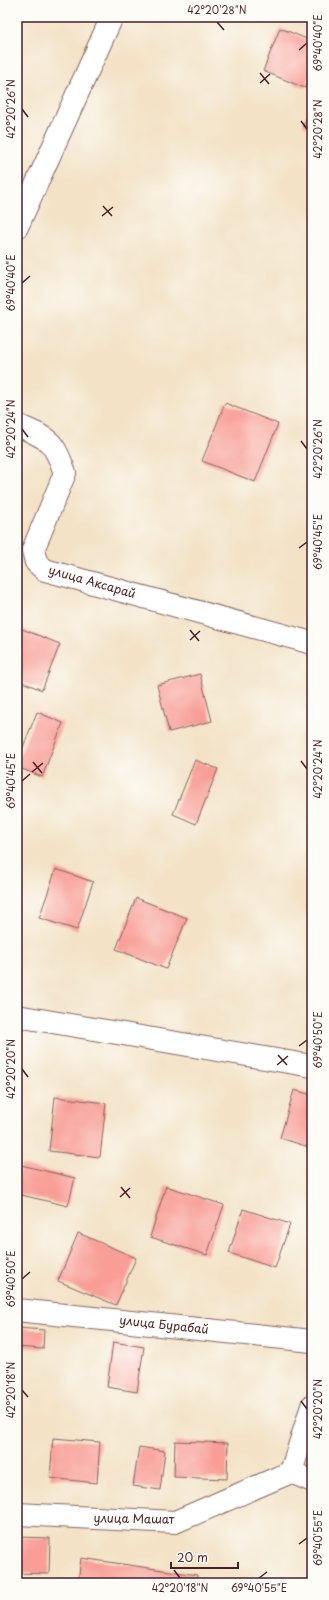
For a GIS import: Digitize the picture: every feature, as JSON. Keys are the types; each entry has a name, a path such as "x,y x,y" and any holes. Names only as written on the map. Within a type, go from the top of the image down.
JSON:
{"street":[{"path":"17,227 112,17"},
{"name":"улица Аксарай","path":"17,426 46,438 58,453 65,473 33,550 36,562 45,570 312,644"},
{"path":"17,1016 312,1066"},
{"name":"улица Бурабай","path":"17,1310 312,1341"},
{"path":"312,1406 291,1472 312,1481"},
{"name":"улица Машат","path":"17,1514 175,1522 291,1472"}],"building":[{"path":"280,28 312,41 312,70 305,88 263,71"},
{"path":"312,104 312,129 303,126"},
{"path":"225,403 278,424 255,482 202,461"},
{"path":"17,627 60,644 42,690 17,680"},
{"path":"200,674 212,721 169,732 157,685"},
{"path":"37,712 63,723 42,777 17,767 17,762"},
{"path":"195,760 218,769 196,824 173,814"},
{"path":"56,869 93,882 77,930 39,918"},
{"path":"136,898 187,918 166,969 116,949"},
{"path":"294,1090 312,1095 312,1148 280,1138"},
{"path":"55,1097 106,1103 100,1157 49,1151"},
{"path":"21,1165 75,1178 68,1206 17,1194 17,1182"},
{"path":"166,1186 224,1205 207,1255 150,1237"},
{"path":"243,1209 290,1224 275,1268 229,1253"},
{"path":"78,1233 136,1258 116,1305 58,1281"},
{"path":"17,1328 44,1330 43,1349 17,1347"},
{"path":"113,1342 144,1347 137,1392 107,1387"},
{"path":"53,1438 100,1442 97,1483 50,1478"},
{"path":"175,1441 228,1443 227,1479 174,1477"},
{"path":"139,1447 165,1451 160,1490 133,1486"},
{"path":"17,1537 50,1538 49,1574 17,1573"},
{"path":"81,1558 197,1575 196,1583 78,1583"}]}
